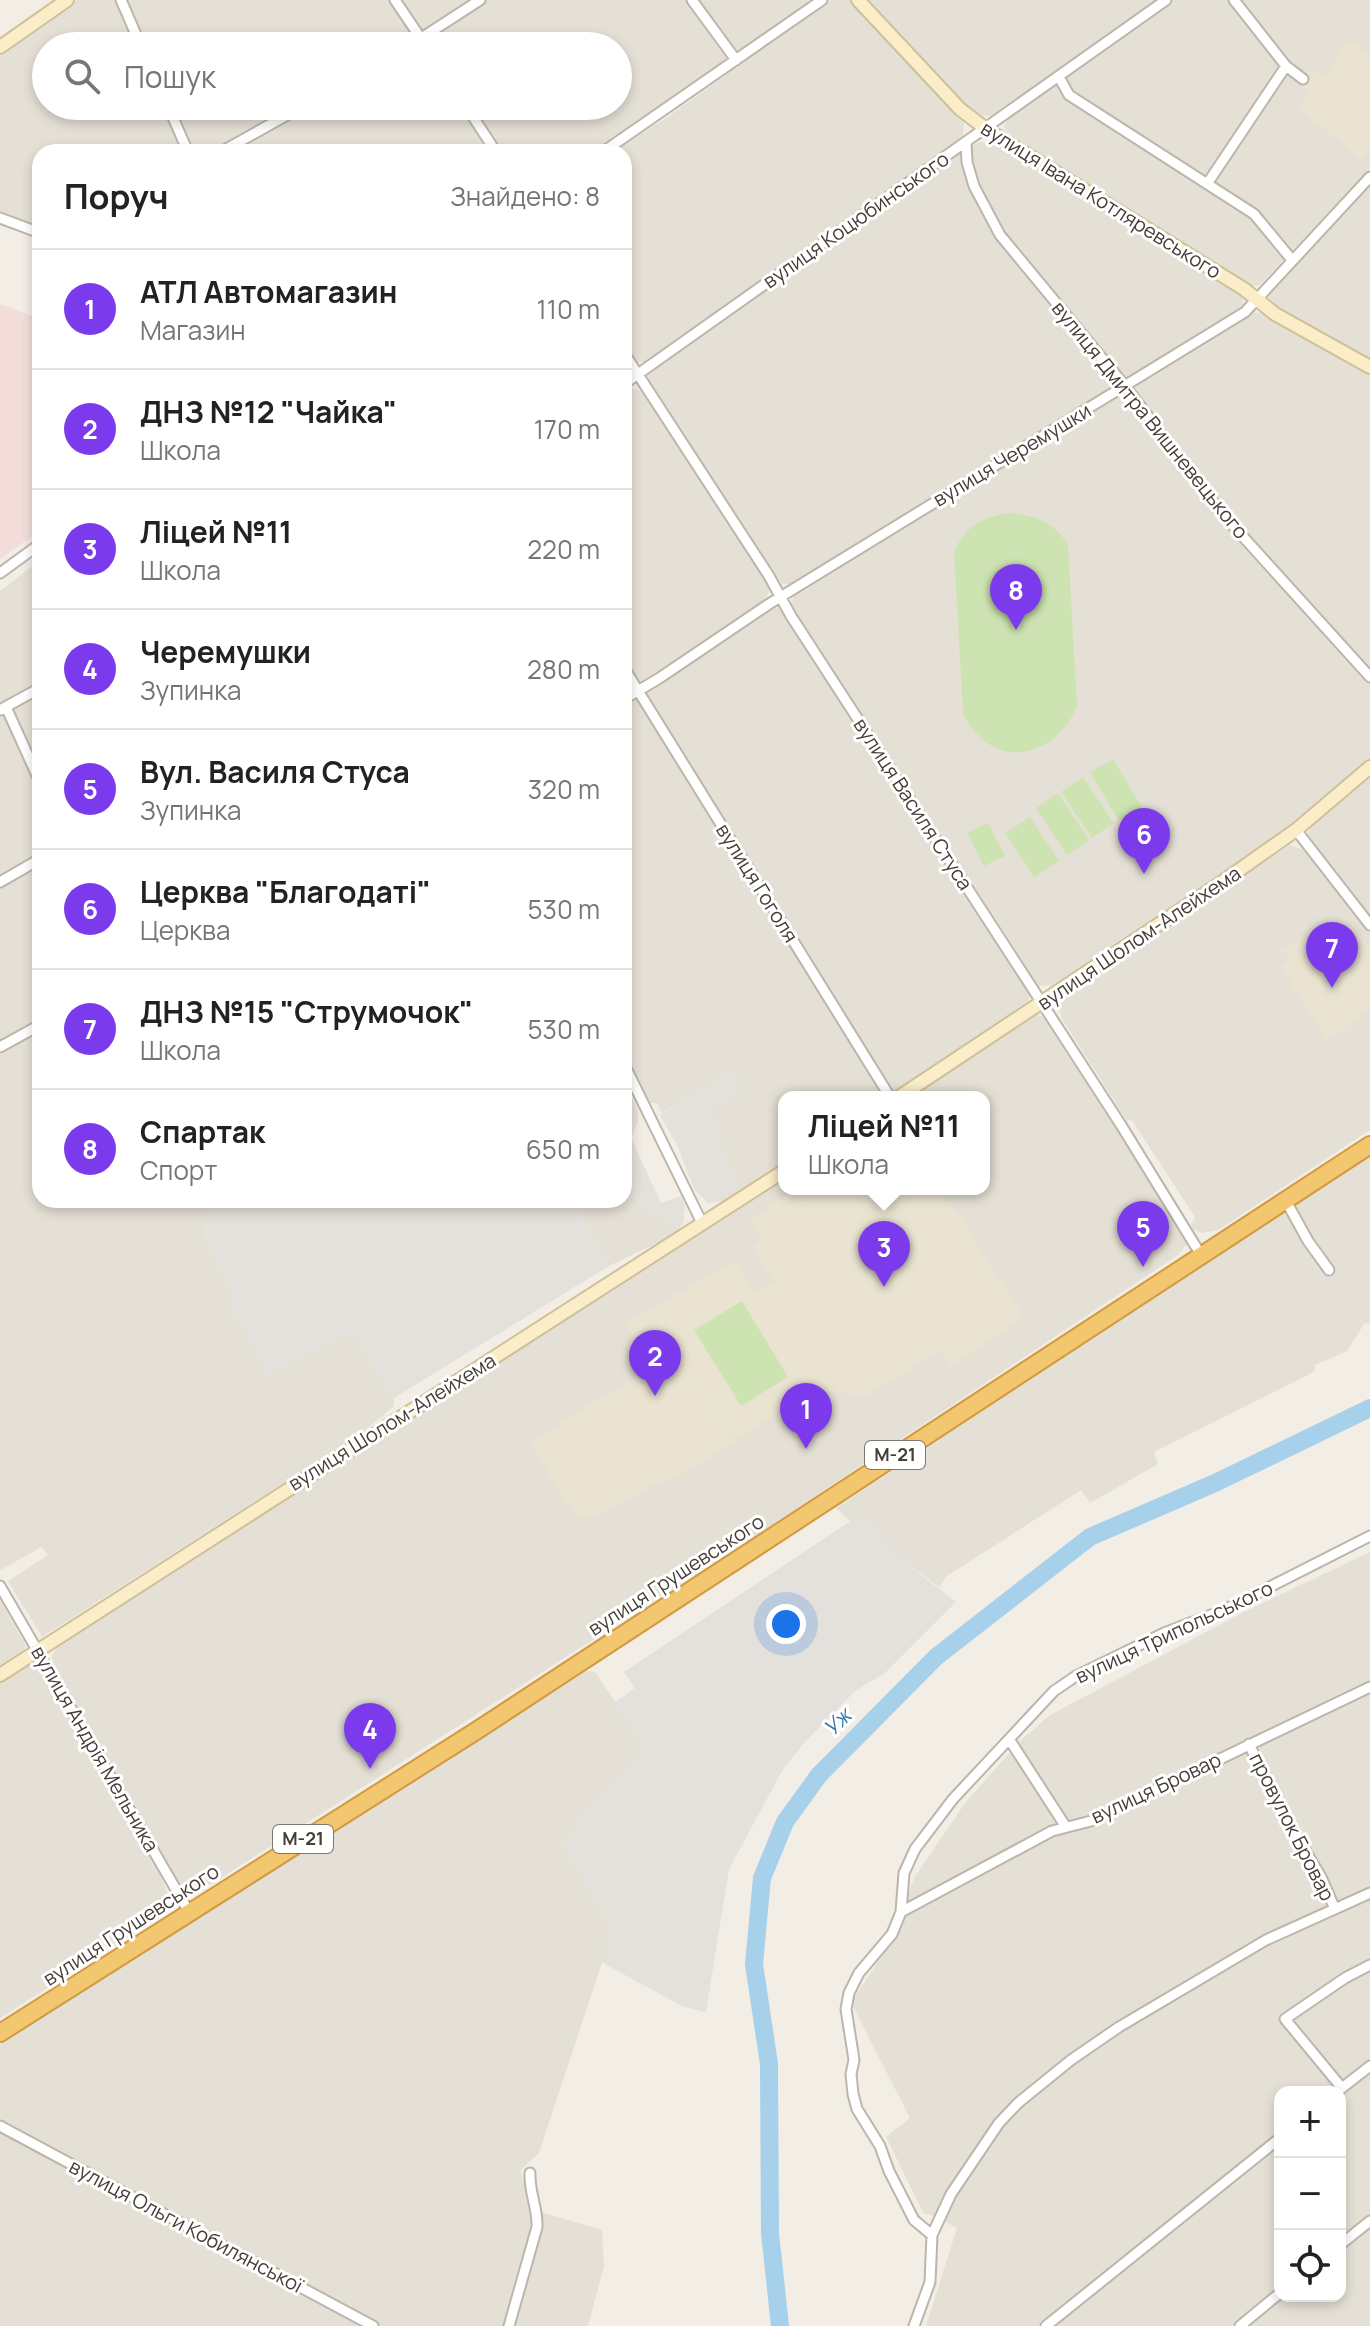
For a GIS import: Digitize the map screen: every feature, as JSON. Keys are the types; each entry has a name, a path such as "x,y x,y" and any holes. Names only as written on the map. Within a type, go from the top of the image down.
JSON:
{"highway":[{"name":"вулиця Грушевського","path":"0,2033 476,1731 1370,1145"}],"street":[{"path":"0,47 67,0"},
{"path":"121,0 135,32"},
{"path":"395,0 417,32"},
{"path":"437,32 480,0"},
{"path":"692,0 736,60"},
{"path":"615,144 822,0"},
{"name":"вулиця Івана Котляревського","path":"858,0 960,109 986,129 1244,289 1275,314 1370,367"},
{"name":"вулиця Коцюбинського","path":"632,378 1166,0"},
{"path":"1234,0 1286,66 1303,79"},
{"path":"1207,184 1286,66"},
{"path":"1059,77 1069,95 1254,214 1292,260"},
{"path":"174,120 185,144"},
{"path":"235,144 278,120"},
{"path":"475,120 491,144"},
{"name":"вулиця Дмитра Вишневецького","path":"966,142 967,162 974,186 1000,235 1125,386 1218,509 1370,677"},
{"name":"вулиця Черемушки","path":"632,694 780,597 1245,312 1370,177"},
{"path":"0,218 32,230"},
{"name":"вулиця Василя Стуса","path":"632,365 1201,1255"},
{"path":"0,573 32,550"},
{"name":"вулиця Гоголя","path":"632,681 886,1091"},
{"path":"32,693 3,709 32,766"},
{"name":"вулиця Шолом-Алейхема","path":"908,1091 1296,830 1370,767"},
{"path":"1296,830 1370,925"},
{"path":"0,882 32,864"},
{"path":"0,1047 32,1029"},
{"path":"632,1080 702,1223"},
{"name":"вулиця Шолом-Алейхема","path":"0,1675 778,1175"},
{"path":"1286,1201 1308,1241 1329,1270"},
{"name":"вулиця Трипольського","path":"901,1912 904,1873 915,1849 953,1799 1054,1691 1076,1676 1164,1633 1224,1610 1370,1536"},
{"name":"вулиця Андрія Мельника","path":"0,1586 189,1912"},
{"name":"вулиця Бровар","path":"901,1912 1052,1831 1091,1821 1370,1687"},
{"path":"1009,1739 1066,1827"},
{"name":"провулок Бровар","path":"1249,1744 1277,1803 1321,1877 1335,1909"},
{"path":"914,2326 930,2282 932,2235 951,2194 999,2123 1041,2083 1119,2027 1266,1940 1370,1893"},
{"path":"901,1912 892,1934 859,1973 849,1993 846,2009 854,2060 851,2074 857,2109 880,2146 914,2220 932,2235"},
{"path":"1336,2086 1285,2019 1345,1978 1370,1965"},
{"path":"1344,2086 1370,2066"},
{"name":"вулиця Ольги Кобилянської","path":"0,2126 373,2326"},
{"path":"1046,2326 1274,2143"},
{"path":"509,2326 537,2227 538,2217 529,2184 530,2173"},
{"path":"1346,2240 1370,2221"},
{"path":"1240,2326 1274,2298"}],"shaded area":[{"path":"77,0 390,0 411,32 33,32"},
{"path":"402,0 816,0 610,144 497,144 481,120 632,120 632,32 423,32"},
{"path":"831,0 850,0 964,123 963,137 958,144 644,363 632,358 632,144 625,144"},
{"path":"865,0 1159,0 993,117 982,115 963,103"},
{"path":"1173,0 1370,0 1370,168 1260,285 1251,286 1105,198 1005,130 1010,117"},
{"path":"32,33 32,120 469,120 485,144 32,144 32,225 0,213 0,56"},
{"path":"1347,40 1370,53 1370,148 1361,159 1299,108 1309,92 1300,84 1310,69 1324,78"},
{"path":"981,142 1000,145 1156,241 1242,295 1243,304 793,584 782,584 743,532 687,443 648,380 649,370 963,149"},
{"path":"1370,185 1370,360 1278,308 1268,296"},
{"path":"0,304 32,316 32,537 0,559"},
{"path":"1252,313 1260,313 1370,372 1370,761 1301,817 1210,883 1057,985 1039,986 796,613 793,597"},
{"path":"632,389 644,391 770,588 766,600 632,688"},
{"path":"32,566 32,685 0,704 0,591"},
{"path":"771,608 779,608 1030,995 1027,1005 896,1091 778,1091 778,1168 742,1191 725,1163 714,1107 731,1072 662,1113 657,1103 648,1103 632,1072 632,700"},
{"path":"32,697 32,1023 0,1041 0,715"},
{"path":"1370,775 1370,916 1308,833 1313,823"},
{"path":"1289,845 1307,851 1370,933 1370,1130 1218,1230 1202,1233 1193,1229 1191,1225 1195,1217 1131,1119 1127,1121 1062,1019 1059,1002"},
{"path":"1353,926 1370,947 1370,1010 1327,1040 1280,965 1291,959 1282,951 1304,937 1315,951"},
{"path":"1036,1015 1042,1016 1183,1231 1187,1244 1178,1255 761,1532 213,1883 193,1890 178,1883 53,1663 52,1656 57,1646 778,1182 778,1195 990,1195 990,1091 919,1091"},
{"path":"32,1036 32,1208 207,1208 205,1242 236,1298 229,1303 268,1374 352,1329 394,1398 394,1406 362,1433 42,1637 8,1581 48,1555 42,1547 0,1570 0,1054"},
{"path":"730,1072 743,1090 715,1108 725,1163 742,1191 726,1201 708,1203 694,1189 678,1147 660,1115"},
{"path":"632,1098 638,1111 638,1122 632,1136"},
{"path":"632,1140 661,1203 681,1196 685,1206 683,1224 677,1231 632,1195"},
{"path":"1370,1156 1370,1323 1364,1324 1347,1351 1315,1365 1315,1370 1310,1374 1154,1452 1158,1464 1090,1503 1081,1490 947,1576 939,1587 898,1557 861,1515 851,1522 836,1508"},
{"path":"632,1195 677,1231 609,1266 578,1211 585,1208 632,1208"},
{"path":"788,1195 946,1195 1024,1318 952,1366 940,1349 867,1396 810,1389 735,1442 693,1375 733,1442 674,1479 666,1479 589,1520 584,1514 576,1518 530,1443 678,1349 649,1366 626,1322 734,1262 754,1294 775,1280 752,1247 763,1239 750,1220"},
{"path":"207,1208 585,1208 578,1211 609,1266 394,1398 352,1329 268,1375 228,1303 236,1298 205,1242"},
{"path":"861,1514 898,1557 956,1602 885,1673 855,1691 803,1744 782,1771 729,1869 706,2012 684,2007 601,1962 613,1930 562,1841 647,1749 614,1703 635,1688 624,1672"},
{"path":"1370,1552 1370,2326 926,2326 957,2228 924,2214 886,2137 910,2118 851,2003 895,1936 914,1878 965,1803 1020,1741 1050,1715 1244,1612"},
{"path":"0,1600 26,1646 23,1653 0,1668"},
{"path":"34,1664 40,1667 161,1877 168,1895 160,1917 0,2018 0,1682"},
{"path":"587,1671 595,1672 647,1749 562,1841 613,1930 539,2153 520,2171 534,2210 602,2230 604,2266 588,2326 0,2326 0,2044"}],"green space":[{"path":"1009,513 1043,521 1068,544 1077,707 1053,739 1038,748 1021,752 1005,751 989,744 975,732 963,713 954,552 969,529 976,524"},
{"path":"1113,759 1142,807 1119,821 1090,772"},
{"path":"1083,777 1114,823 1092,838 1061,792"},
{"path":"1058,793 1089,840 1067,855 1036,808"},
{"path":"1030,817 1059,861 1034,877 1005,833"},
{"path":"988,823 1005,856 984,866 967,833"},
{"path":"742,1301 788,1377 741,1406 694,1330"}],"waterway":[{"name":"Уж","path":"780,2326 770,2233 769,2064 754,1964 762,1878 785,1822 819,1775 936,1657 1090,1537 1215,1483 1370,1408"}],"place":[{"name":"Спартак","path":"1016,630"},
{"name":"Церква \"Благодаті\"","path":"1144,874"},
{"name":"ДНЗ №15 \"Струмочок\"","path":"1332,988"},
{"name":"Вул. Василя Стуса","path":"1143,1267"},
{"name":"Ліцей №11","path":"884,1287"},
{"name":"ДНЗ №12 \"Чайка\"","path":"655,1396"},
{"name":"АТЛ Автомагазин","path":"806,1449"},
{"name":"Черемушки","path":"370,1769"}]}
